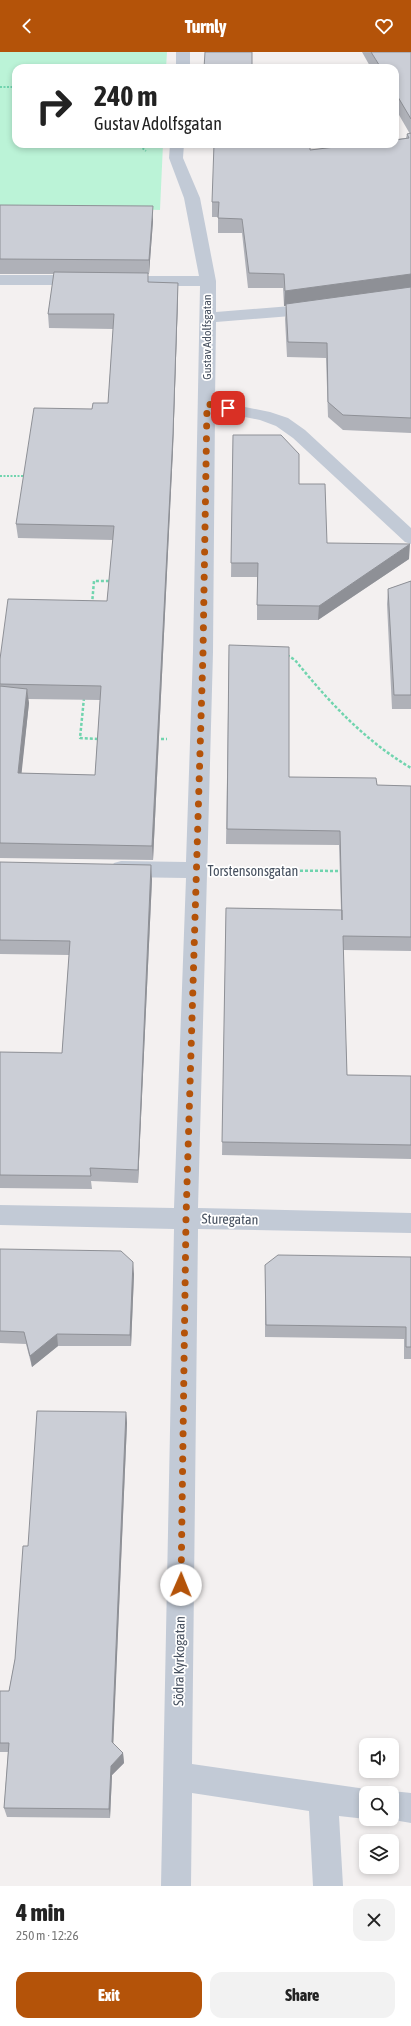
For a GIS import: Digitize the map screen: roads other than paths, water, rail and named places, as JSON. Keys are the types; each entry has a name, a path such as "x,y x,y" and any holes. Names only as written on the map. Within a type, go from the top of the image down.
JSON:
{"street":[{"path":"182,64 183,52"},
{"name":"Gustav Adolfsgatan","path":"177,148 176,158 192,198 208,282 207,404"},
{"path":"0,280 208,282"},
{"path":"207,318 328,308"},
{"path":"207,404 264,416 282,422 299,434 411,538"},
{"name":"Södra Kyrkogatan","path":"176,1886 186,1218 199,740 203,652 207,404"},
{"name":"Torstensonsgatan","path":"101,868 196,870"},
{"name":"Sturegatan","path":"0,1215 411,1223"},
{"path":"178,1776 323,1799 359,1803"},
{"path":"323,1799 328,1886"},
{"path":"399,1807 411,1808"}]}
